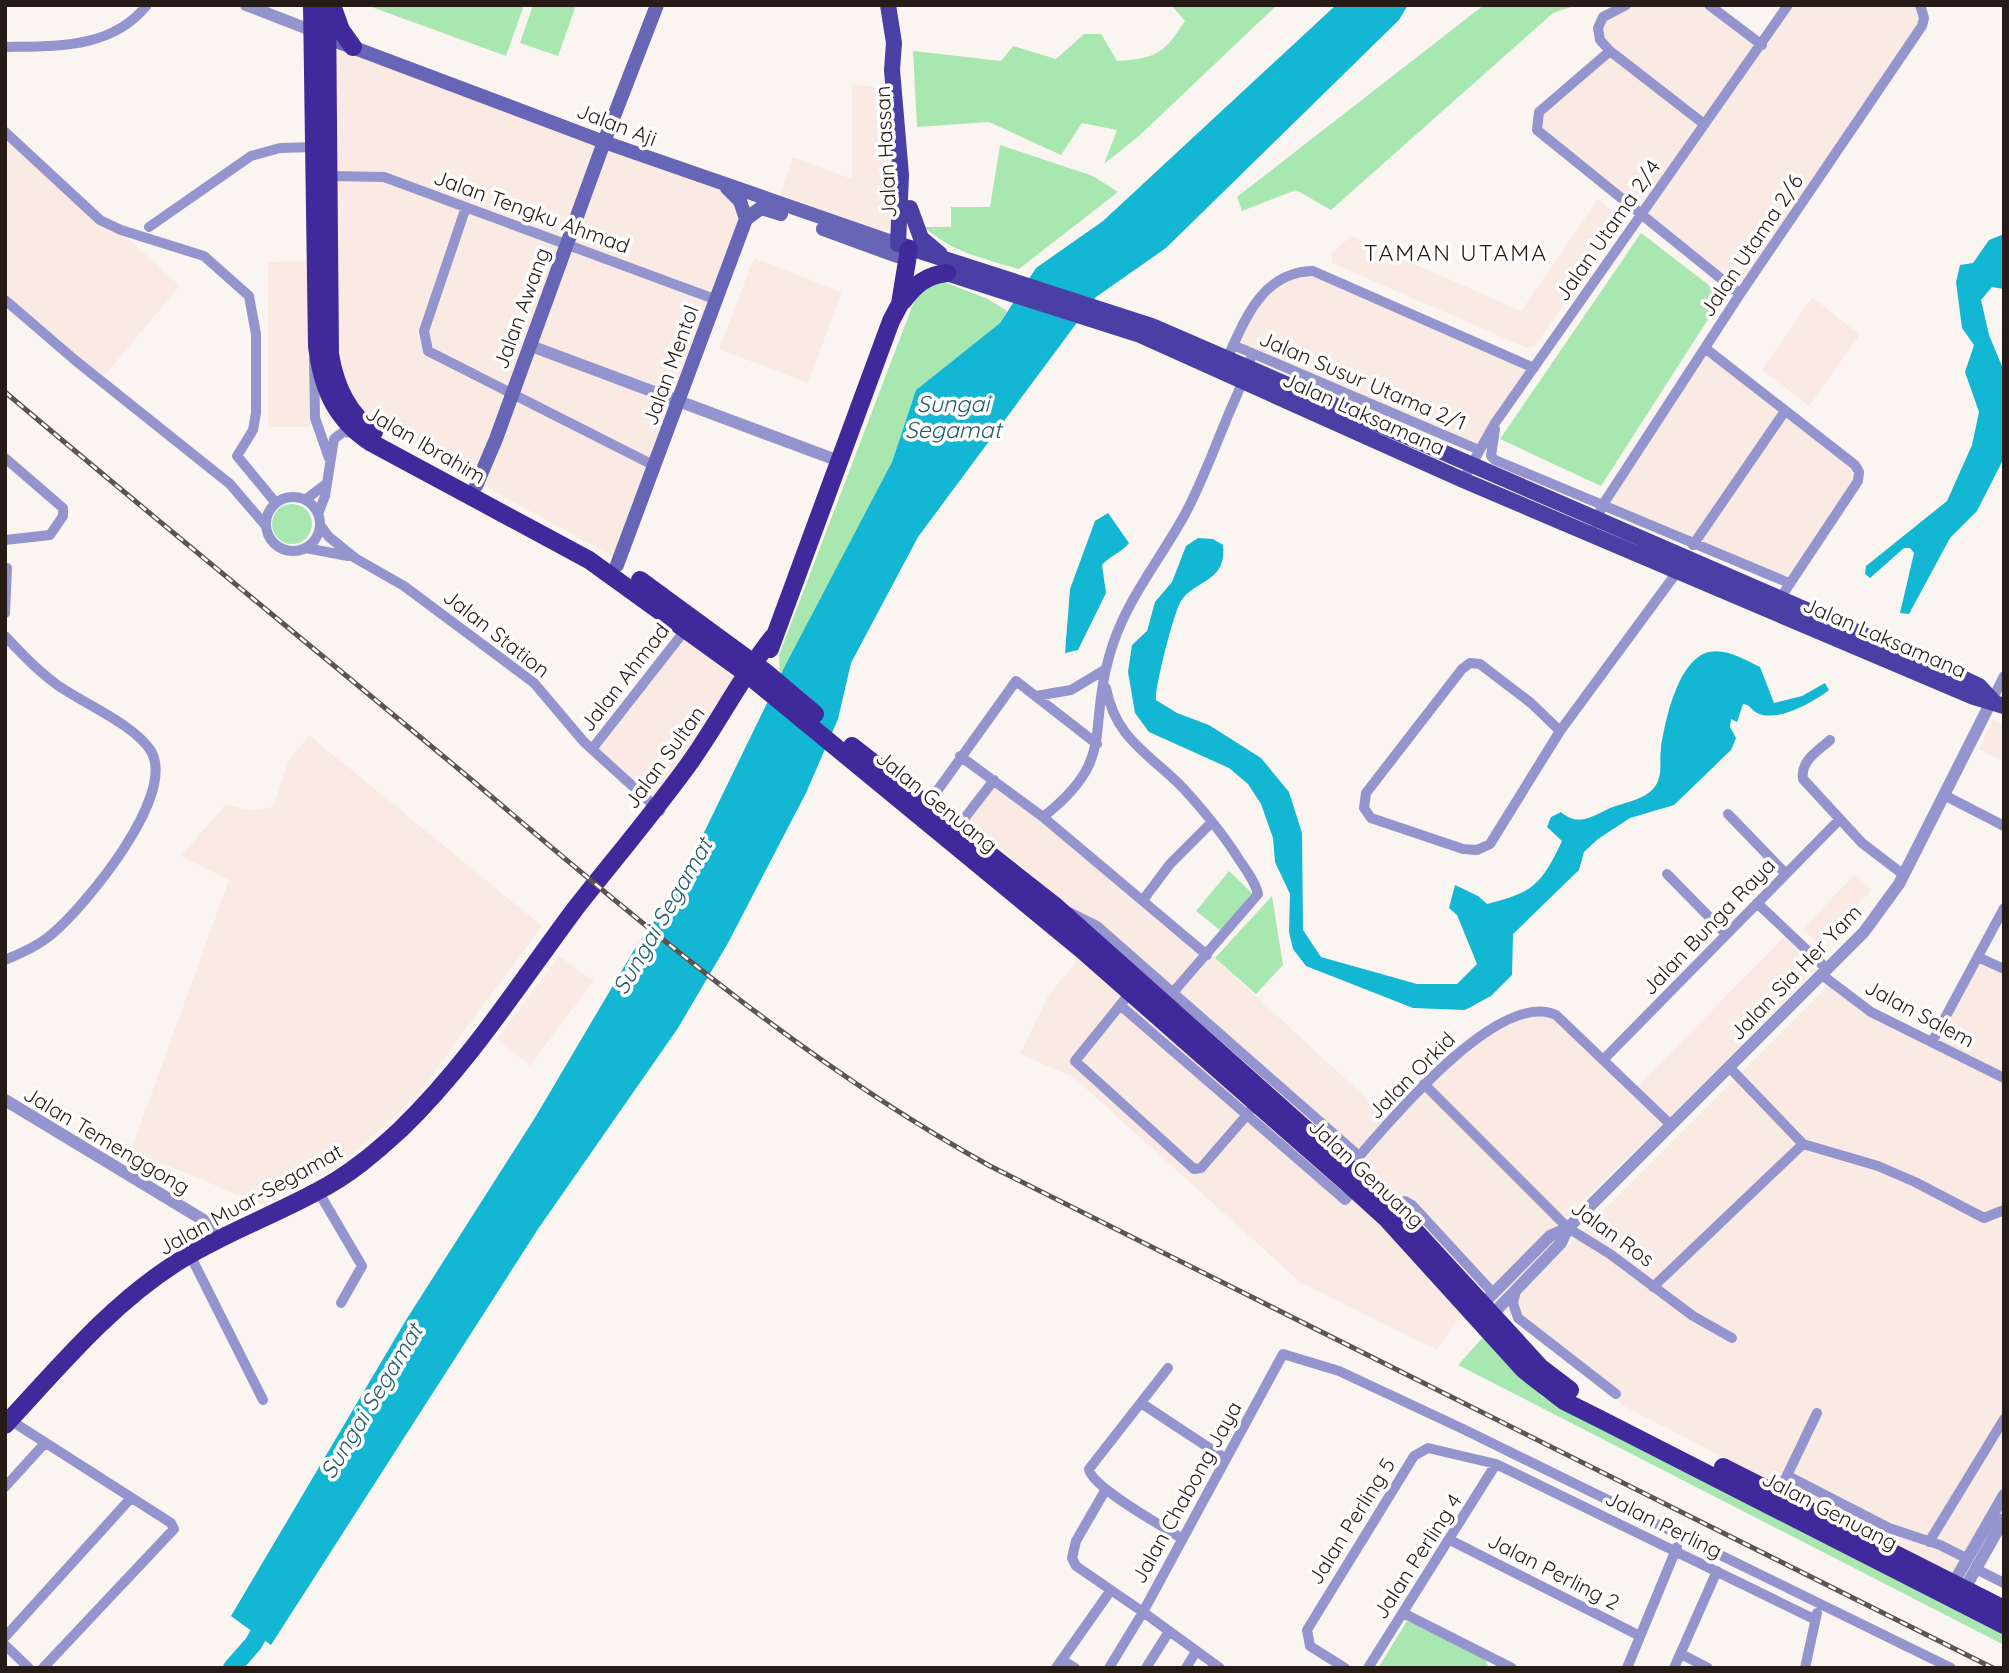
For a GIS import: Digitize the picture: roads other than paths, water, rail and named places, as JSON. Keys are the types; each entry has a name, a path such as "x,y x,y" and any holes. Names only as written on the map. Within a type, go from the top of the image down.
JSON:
{"highway":[{"path":"312,5 320,34"},
{"path":"320,34 330,5"},
{"path":"330,5 352,47"},
{"name":"Jalan Ibrahim","path":"320,34 315,147 317,346 330,398 341,418 356,433 589,560 686,629 760,677"},
{"name":"Jalan Ibrahim","path":"320,34 330,176 330,354 342,394 356,416 372,431 617,565 760,677"},
{"name":"Jalan Sultan","path":"635,838 696,772 760,677 891,321 900,304 903,252"},
{"name":"Jalan Sultan","path":"891,321 903,252"},
{"path":"900,304 919,282 928,276 951,269"},
{"name":"Jalan Genuang","path":"760,677 857,757 1001,883 1033,899 1054,905 1168,999 1257,1104 1354,1162 1485,1310 1529,1357 1558,1383 1606,1410 1880,1546 1955,1590 2004,1625"},
{"name":"Jalan Genuang","path":"857,757 927,805 1002,864 1125,999 1257,1104 1386,1218 1485,1310 1529,1375 1564,1401 1955,1590 2004,1609"},
{"name":"Jalan Muar-Segamat","path":"8,1422 114,1312 190,1255 318,1191 375,1153 438,1091 489,1028 576,909 635,838"},
{"path":"1001,883 1005,873 1002,864"}],"main road":[{"name":"Jalan Awang","path":"476,486 531,346 604,142 657,5"},
{"name":"Jalan Hassan","path":"888,5 894,56 892,70 901,175 903,252"},
{"name":"Jalan Aji","path":"320,34 903,252"},
{"name":"Jalan Hassan","path":"894,56 901,68 905,101 910,208 903,252"},
{"path":"723,185 740,201 746,219 755,211 769,209 903,252"},
{"path":"910,208 921,238 951,269"},
{"name":"Jalan Mentol","path":"617,565 746,219"},
{"name":"Jalan Laksamana","path":"903,252 1122,322 1227,359 1467,473 1597,520 1967,680 1979,686 1998,703"},
{"name":"Jalan Laksamana","path":"1685,559 1970,696 1998,703"}],"street":[{"path":"5,47 63,45 100,38 131,24 147,5"},
{"path":"246,5 320,34"},
{"path":"275,17 294,18 306,5"},
{"path":"1626,5 1604,17 1598,28 1600,40 1610,51 1704,124"},
{"path":"1709,5 1762,45"},
{"name":"Jalan Utama 2/4","path":"1467,473 1496,423 1788,5"},
{"name":"Jalan Utama 2/6","path":"1597,520 1740,294 1922,26 1924,18 1920,5"},
{"path":"1610,51 1539,112 1537,130 1740,294"},
{"path":"5,132 100,220 121,230 204,257 249,296 256,334 256,413 253,430 237,456 276,503"},
{"path":"149,227 251,156 280,148 315,147"},
{"name":"Jalan Tengku Ahmad","path":"330,176 378,175 717,300"},
{"path":"466,207 424,331 426,347 436,356 655,466"},
{"path":"1227,359 1259,297 1289,274 1312,271 1534,368"},
{"path":"5,300 76,361 230,484 266,526 277,546 292,551 306,548 318,534 329,458 338,435 356,433"},
{"path":"317,346 313,367 314,410 329,458"},
{"path":"531,346 839,461"},
{"path":"1705,348 1855,465 1858,481 1779,600"},
{"path":"1043,817 1065,800 1083,779 1097,739 1106,669 1125,615 1185,514 1247,368"},
{"name":"Jalan Susur Utama 2/1","path":"1247,368 1479,450"},
{"path":"1560,731 1531,703 1480,664 1471,663 1462,669 1366,793 1364,808 1371,818 1463,849 1477,850 1490,844 1560,731 1685,559 1785,411"},
{"path":"1496,423 1490,449 1495,460 1597,520 1685,559 1789,583"},
{"path":"5,458 63,508 63,516 50,535 5,540"},
{"path":"305,500 326,484"},
{"path":"266,526 270,509 276,503 293,497 305,500 319,519"},
{"name":"Jalan Station","path":"319,519 332,540 355,558 404,586 534,683 592,749 659,810"},
{"name":"Jalan Station","path":"306,548 355,558"},
{"path":"5,613 7,568"},
{"name":"Jalan Ahmad","path":"592,749 686,629"},
{"path":"5,636 56,684 136,736 150,750 157,775 133,830 105,876 72,916 49,937 5,960"},
{"path":"1036,696 1071,690 1106,669"},
{"path":"1998,703 2004,676"},
{"path":"927,805 1016,681 1097,739"},
{"path":"1105,683 1113,716 1127,738 1182,787 1212,822 1233,850 1258,894 1168,999 1354,1162"},
{"name":"Jalan Sia Her Yam","path":"1485,1310 1517,1288 1561,1243 1568,1228 1825,972 1882,910 1904,875 1944,795 1998,703"},
{"path":"1097,739 1105,731 1127,738"},
{"path":"1830,740 1807,761 1801,775 1870,850 1904,875"},
{"path":"960,756 1043,817 1207,955"},
{"path":"957,828 994,780"},
{"path":"1944,795 2004,827"},
{"path":"1728,814 1786,874"},
{"name":"Jalan Bunga Raya","path":"1603,1060 1840,819"},
{"path":"1143,900 1170,864 1212,822"},
{"path":"1667,874 1726,934"},
{"name":"Jalan Salem","path":"1757,903 1825,972 1871,1012 2004,1078"},
{"path":"1932,1042 2004,908"},
{"path":"1979,957 2004,969"},
{"path":"1125,999 1076,1058 1076,1065 1194,1169 1201,1168 1257,1104"},
{"name":"Jalan Orkid","path":"1354,1162 1424,1084 1463,1048 1493,1029 1535,1011 1546,1010 1556,1015 1671,1125"},
{"path":"1730,1068 1803,1144 1878,1166 1984,1218 2004,1210"},
{"name":"Jalan Ros","path":"1424,1084 1568,1228 1732,1338"},
{"name":"Jalan Temenggong","path":"5,1100 215,1227 223,1237"},
{"path":"1653,1287 1803,1144"},
{"path":"318,1191 362,1266 341,1303"},
{"name":"Jalan Sia Her Yam","path":"1485,1310 1550,1236 1568,1228"},
{"path":"190,1255 263,1400"},
{"path":"1517,1288 1513,1303 1518,1318 1616,1394"},
{"name":"Jalan Chabong Jaya","path":"1106,1489 1076,1541 1072,1558 1076,1566 1143,1612 1283,1354 1339,1371 1681,1538"},
{"path":"1168,1368 1090,1464 1090,1474 1106,1489 1181,1538"},
{"path":"1141,1403 1226,1459"},
{"path":"1778,1494 1817,1413"},
{"path":"1929,1542 2004,1419"},
{"path":"8,1422 171,1523 174,1529 43,1668"},
{"path":"5,1487 45,1443"},
{"name":"Jalan Perling 5","path":"1345,1668 1310,1646 1307,1630 1414,1456 1428,1448 1496,1464"},
{"name":"Jalan Perling 4","path":"1368,1668 1496,1464"},
{"name":"Jalan Perling","path":"1496,1464 1814,1619"},
{"path":"1788,1476 1889,1528 1929,1542 2004,1583"},
{"path":"1972,1564 2004,1495"},
{"path":"5,1637 131,1498"},
{"path":"1823,1517 1835,1500"},
{"path":"1955,1590 2004,1519"},
{"path":"1880,1546 1889,1528"},
{"path":"1627,1668 1681,1538 1951,1668"},
{"name":"Jalan Perling 2","path":"1450,1540 1640,1636"},
{"path":"1674,1668 1717,1572"},
{"path":"1075,1668 1059,1664 1111,1590"},
{"path":"1805,1668 1814,1619 1821,1604"},
{"path":"1109,1668 1143,1612 1195,1653 1220,1668"},
{"path":"1403,1613 1499,1665 1512,1668"},
{"path":"1146,1668 1168,1633"},
{"path":"8,1652 29,1668"},
{"path":"1186,1668 1195,1653"},
{"path":"1681,1654 1708,1668"}],"water":[{"name":"Sungai Segamat","path":"1336,5 1408,5 1399,20 1166,248 1096,297 918,537 851,663 838,719 806,793 728,943 678,1028 538,1229 271,1645 231,1616 406,1320 536,1116 634,950 676,890 786,664 892,462 916,390 1000,323 1036,268 1103,221"},
{"path":"2004,234 2004,289 1992,287 1981,300 1989,335 2004,371 2004,458 1977,511 1950,538 1909,614 1900,613 1914,553 1910,548 1904,548 1870,578 1865,574 1866,566 1947,501 1972,445 1979,412 1965,372 1974,345 1962,328 1956,282 1960,265 1973,263 1989,240"},
{"path":"1108,513 1129,543 1102,565 1106,593 1078,650 1065,653 1070,589 1095,521"},
{"path":"1198,538 1213,539 1223,545 1223,557 1215,574 1181,601 1158,680 1156,700 1177,713 1209,725 1261,758 1289,792 1302,833 1303,930 1321,957 1417,984 1457,984 1477,964 1457,915 1449,908 1455,885 1478,896 1487,904 1516,895 1541,877 1562,841 1547,827 1551,817 1561,812 1577,820 1587,818 1651,791 1659,776 1663,736 1675,692 1681,678 1698,657 1709,652 1722,652 1736,655 1760,667 1774,703 1802,696 1825,683 1829,690 1805,705 1775,715 1757,713 1743,704 1737,722 1731,719 1730,727 1736,738 1731,750 1674,805 1630,818 1598,839 1584,852 1579,870 1513,934 1512,975 1491,996 1465,1010 1413,1008 1306,966 1293,949 1289,932 1290,894 1275,862 1273,838 1261,804 1248,784 1229,768 1149,732 1135,713 1128,672 1132,645 1147,631 1155,602 1172,582 1186,546"}],"waterway":[{"name":"Sungai Segamat","path":"232,1668 253,1644 270,1615"}],"railway":[{"path":"5,392 651,930 782,1031 919,1124 990,1166 1993,1668"}],"district":[{"name":"TAMAN UTAMA","path":"1456,252"}]}
